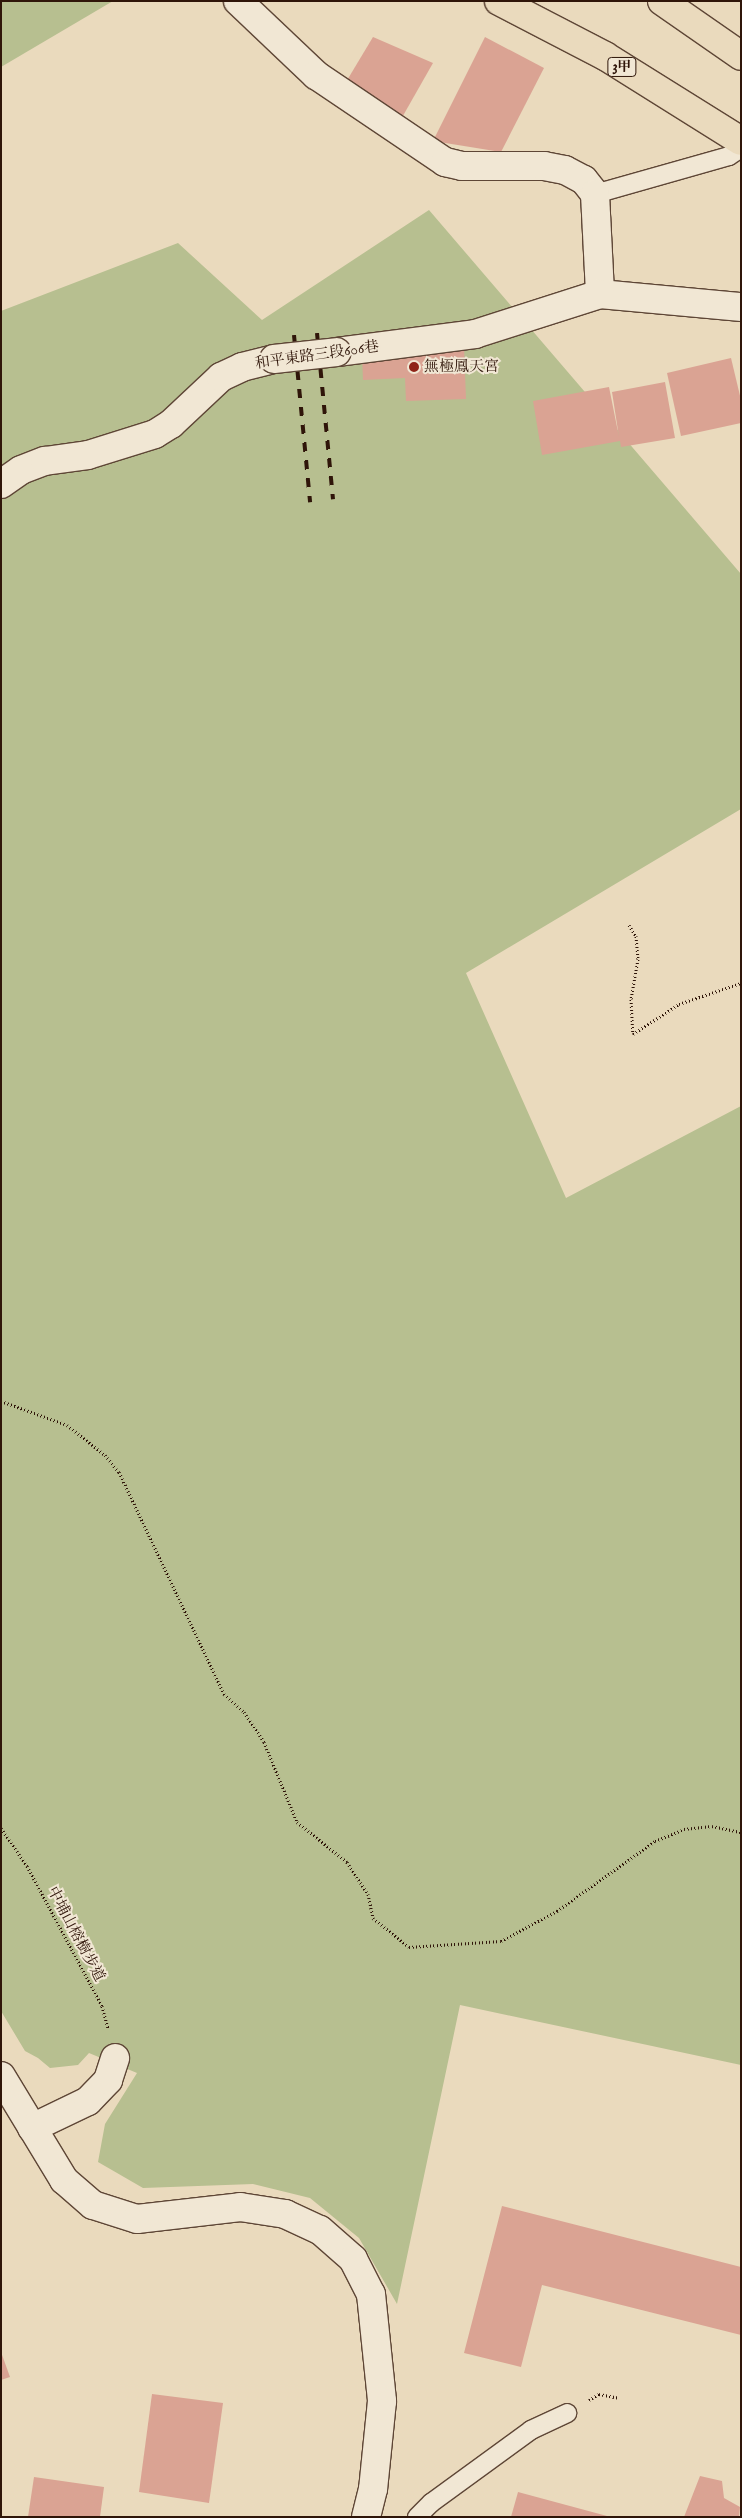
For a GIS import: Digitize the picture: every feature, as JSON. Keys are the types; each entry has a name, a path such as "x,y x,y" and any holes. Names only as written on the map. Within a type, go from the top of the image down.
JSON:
{"highway":[{"name":"3甲","path":"500,1 605,56 741,141"},
{"path":"662,1 741,56"}],"street":[{"path":"238,1 316,76 445,162 462,166 544,166 565,170 584,180 595,194 600,294"},
{"name":"和平東路三段606巷","path":"1,484 21,470 45,461 88,455 155,434 171,424 221,377 242,367 274,359 475,334 600,294 741,307"},
{"path":"32,2128 88,2101 108,2080 115,2058"},
{"path":"1,2076 64,2180 92,2205 137,2219 240,2207 285,2214 320,2230 353,2259 371,2294 382,2400 373,2489 366,2517"}],"lane":[{"path":"595,194 729,156 741,148"},
{"path":"417,2517 431,2503 530,2430 567,2413"}],"path":[{"path":"629,924 636,936 638,959 631,999 633,1034 679,1004 741,984"},
{"path":"1,1401 67,1424 104,1455 119,1472 224,1694 244,1712 264,1742 297,1822 347,1862 368,1894 373,1918 408,1947 501,1941 557,1911 655,1841 684,1829 712,1826 741,1832"},
{"name":"中埔山榕樹步道","path":"1,1828 27,1866 102,2006 115,2058"}],"green space":[{"path":"1,1 113,1 1,67"},
{"path":"429,210 741,574 741,809 466,973 566,1198 741,1106 741,2065 460,2005 397,2304 359,2238 310,2198 253,2184 143,2188 98,2162 105,2124 137,2073 89,2053 78,2065 50,2068 38,2058 25,2051 1,2011 1,311 178,243 262,320"}],"building":[{"path":"373,37 433,63 400,121 346,82"},
{"path":"485,37 544,68 501,152 433,141"},
{"name":"無極鳳天宮","path":"464,346 466,399 406,401 405,378 363,380 362,355"},
{"path":"731,358 741,400 741,423 681,436 667,373"},
{"path":"665,382 675,438 621,447 620,441 542,455 533,401 609,387 619,437 612,392"},
{"path":"502,2206 741,2267 741,2335 542,2285 521,2367 464,2353"},
{"path":"1,2352 10,2377 1,2380"},
{"path":"152,2394 223,2403 209,2503 139,2492"},
{"path":"700,2476 722,2481 724,2498 740,2507 739,2517 684,2517"},
{"path":"34,2477 104,2487 100,2517 28,2517"},
{"path":"518,2492 607,2516 607,2517 511,2517"}],"railway":[{"path":"317,333 333,499"},
{"path":"294,335 310,502"}],"place":[{"name":"無極鳳天宮","path":"414,367"}]}
